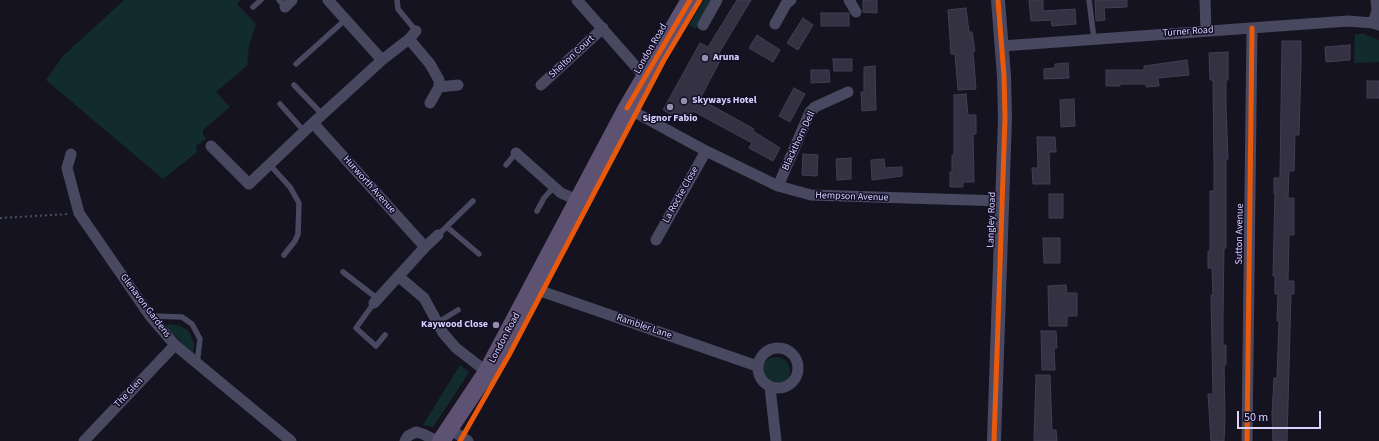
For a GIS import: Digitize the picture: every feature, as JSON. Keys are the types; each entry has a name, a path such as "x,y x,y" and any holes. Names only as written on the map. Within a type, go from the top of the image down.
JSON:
{"main road":[{"name":"London Road","path":"443,437 487,372 627,108 690,0"}],"street":[{"path":"328,0 382,60"},
{"path":"577,0 645,77"},
{"path":"703,25 718,0"},
{"path":"849,0 856,12"},
{"name":"Langley Road","path":"994,441 1005,118 1002,46 998,0"},
{"path":"1205,0 1204,14 1206,31"},
{"path":"1376,0 1376,24"},
{"path":"775,24 785,1"},
{"name":"Turner Road","path":"1002,46 1348,21 1376,24"},
{"name":"Shelton Court","path":"541,85 603,28"},
{"name":"Sutton Avenue","path":"1247,441 1252,28"},
{"path":"211,146 249,184 312,123 412,35 439,80 439,87 430,103"},
{"path":"439,87 458,85"},
{"name":"Blackthorn Dell","path":"778,186 810,112 815,107 848,92"},
{"name":"Hempson Avenue","path":"627,108 706,151 778,186 811,195 1002,201"},
{"name":"Hurworth Avenue","path":"312,123 424,247"},
{"name":"La Roche Close","path":"656,240 706,151"},
{"path":"516,153 561,193 577,200"},
{"name":"Glenavon Gardens","path":"71,154 67,168 79,213 150,316 174,345 291,441"},
{"path":"376,301 424,247 438,235"},
{"path":"398,276 424,298 443,333 456,348 487,372"},
{"name":"Rambler Lane","path":"532,288 757,366"},
{"name":"The Glen","path":"84,441 174,345"},
{"path":"775,348 788,350 797,361 798,367 794,380 783,388 770,387 762,381 759,376 757,366 763,354 775,348"},
{"path":"770,387 776,441"},
{"path":"405,441 408,436 416,432 468,441"}],"lane":[{"path":"253,7 261,0"},
{"path":"397,0 398,9 412,35"},
{"path":"1089,0 1094,39"},
{"path":"296,64 345,20"},
{"path":"294,85 322,114"},
{"path":"280,104 304,131"},
{"path":"506,165 516,153"},
{"path":"269,164 290,187 299,203 298,234 295,241 284,255"},
{"path":"537,211 544,198 554,187"},
{"path":"438,235 473,201"},
{"path":"447,227 479,254"},
{"path":"343,272 376,301 356,328 376,346 385,335"},
{"path":"437,323 458,310"},
{"path":"150,316 182,317 192,324 200,339 197,364"}],"path":[{"path":"0,218 79,213"}],"green space":[{"path":"124,0 241,0 237,4 256,24 249,46 247,66 216,92 230,107 203,130 203,135 206,139 196,146 197,152 163,179 46,80 63,56"},
{"path":"704,0 712,0 696,29 689,25"},
{"path":"1355,34 1364,34 1379,40 1379,62 1354,63"},
{"path":"169,324 181,326 189,331 194,344 193,355 166,326"},
{"path":"776,357 786,361 790,371 786,381 776,385 766,381 762,371 766,361"},
{"path":"460,365 469,372 433,427 423,425"}],"building":[{"path":"737,0 751,0 719,53 723,55 700,99 754,129 753,131 780,148 773,161 749,148 752,143 693,111 686,123 663,110 700,43 708,47"},
{"path":"863,0 877,0 877,13 863,12"},
{"path":"1029,0 1043,0 1043,11 1075,9 1076,24 1052,26 1051,20 1031,21"},
{"path":"1095,0 1127,0 1127,7 1104,8 1105,20 1096,21"},
{"path":"966,8 969,32 972,32 975,51 973,51 976,89 958,90 955,54 951,54 948,10"},
{"path":"821,13 849,13 849,26 821,26"},
{"path":"803,18 813,25 798,50 787,43"},
{"path":"757,35 780,50 773,62 749,48"},
{"path":"1282,41 1301,41 1301,64 1299,135 1295,135 1294,171 1289,171 1288,198 1294,198 1294,235 1289,235 1288,281 1294,281 1294,294 1291,294 1287,441 1273,441 1272,415 1274,378 1277,378 1279,321 1277,321 1278,294 1275,294 1275,276 1273,276 1274,178 1280,178"},
{"path":"1350,45 1350,60 1326,62 1325,47"},
{"path":"1228,52 1226,106 1228,159 1226,159 1226,248 1224,248 1223,315 1223,345 1226,345 1226,365 1224,365 1224,441 1211,441 1208,394 1213,394 1211,295 1213,295 1212,268 1208,268 1208,251 1210,251 1210,191 1214,191 1214,165 1213,80 1210,80 1209,53"},
{"path":"833,59 852,59 852,71 834,71"},
{"path":"1187,60 1189,75 1158,78 1159,86 1146,87 1146,84 1120,84 1120,86 1106,86 1106,70 1144,70 1144,66"},
{"path":"1068,63 1069,78 1044,79 1044,69 1055,68 1055,64"},
{"path":"875,66 876,110 862,111 861,92 864,92 864,67"},
{"path":"811,70 829,70 830,82 811,83"},
{"path":"1367,81 1379,81 1379,98 1367,98"},
{"path":"794,88 805,94 790,122 779,116"},
{"path":"966,94 968,115 976,115 976,134 973,134 974,182 963,182 963,187 950,187 952,155 954,155 954,95"},
{"path":"1074,99 1075,126 1061,127 1060,100"},
{"path":"1037,137 1055,137 1056,152 1049,152 1050,184 1033,184 1032,168 1038,168"},
{"path":"803,154 818,155 817,176 802,175"},
{"path":"851,158 851,179 837,180 836,159"},
{"path":"884,159 885,168 902,167 902,176 872,180 871,160"},
{"path":"1049,194 1063,194 1063,218 1049,218"},
{"path":"1043,238 1060,238 1060,263 1044,263"},
{"path":"1066,285 1067,293 1077,293 1077,316 1067,316 1067,326 1049,326 1048,286"},
{"path":"1041,331 1056,331 1057,348 1054,348 1055,370 1042,370"},
{"path":"1036,375 1050,375 1052,430 1056,430 1057,441 1034,441"}],"cycle path":[{"path":"627,108 690,0"},
{"path":"460,441 509,355 664,60 700,0"},
{"path":"994,441 1005,118 1004,76 998,0"},
{"path":"1247,441 1252,28"}],"place":[{"name":"Aruna","path":"705,58"},
{"name":"Skyways Hotel","path":"684,101"},
{"name":"Signor Fabio","path":"670,107"},
{"name":"Kaywood Close","path":"496,325"}]}
